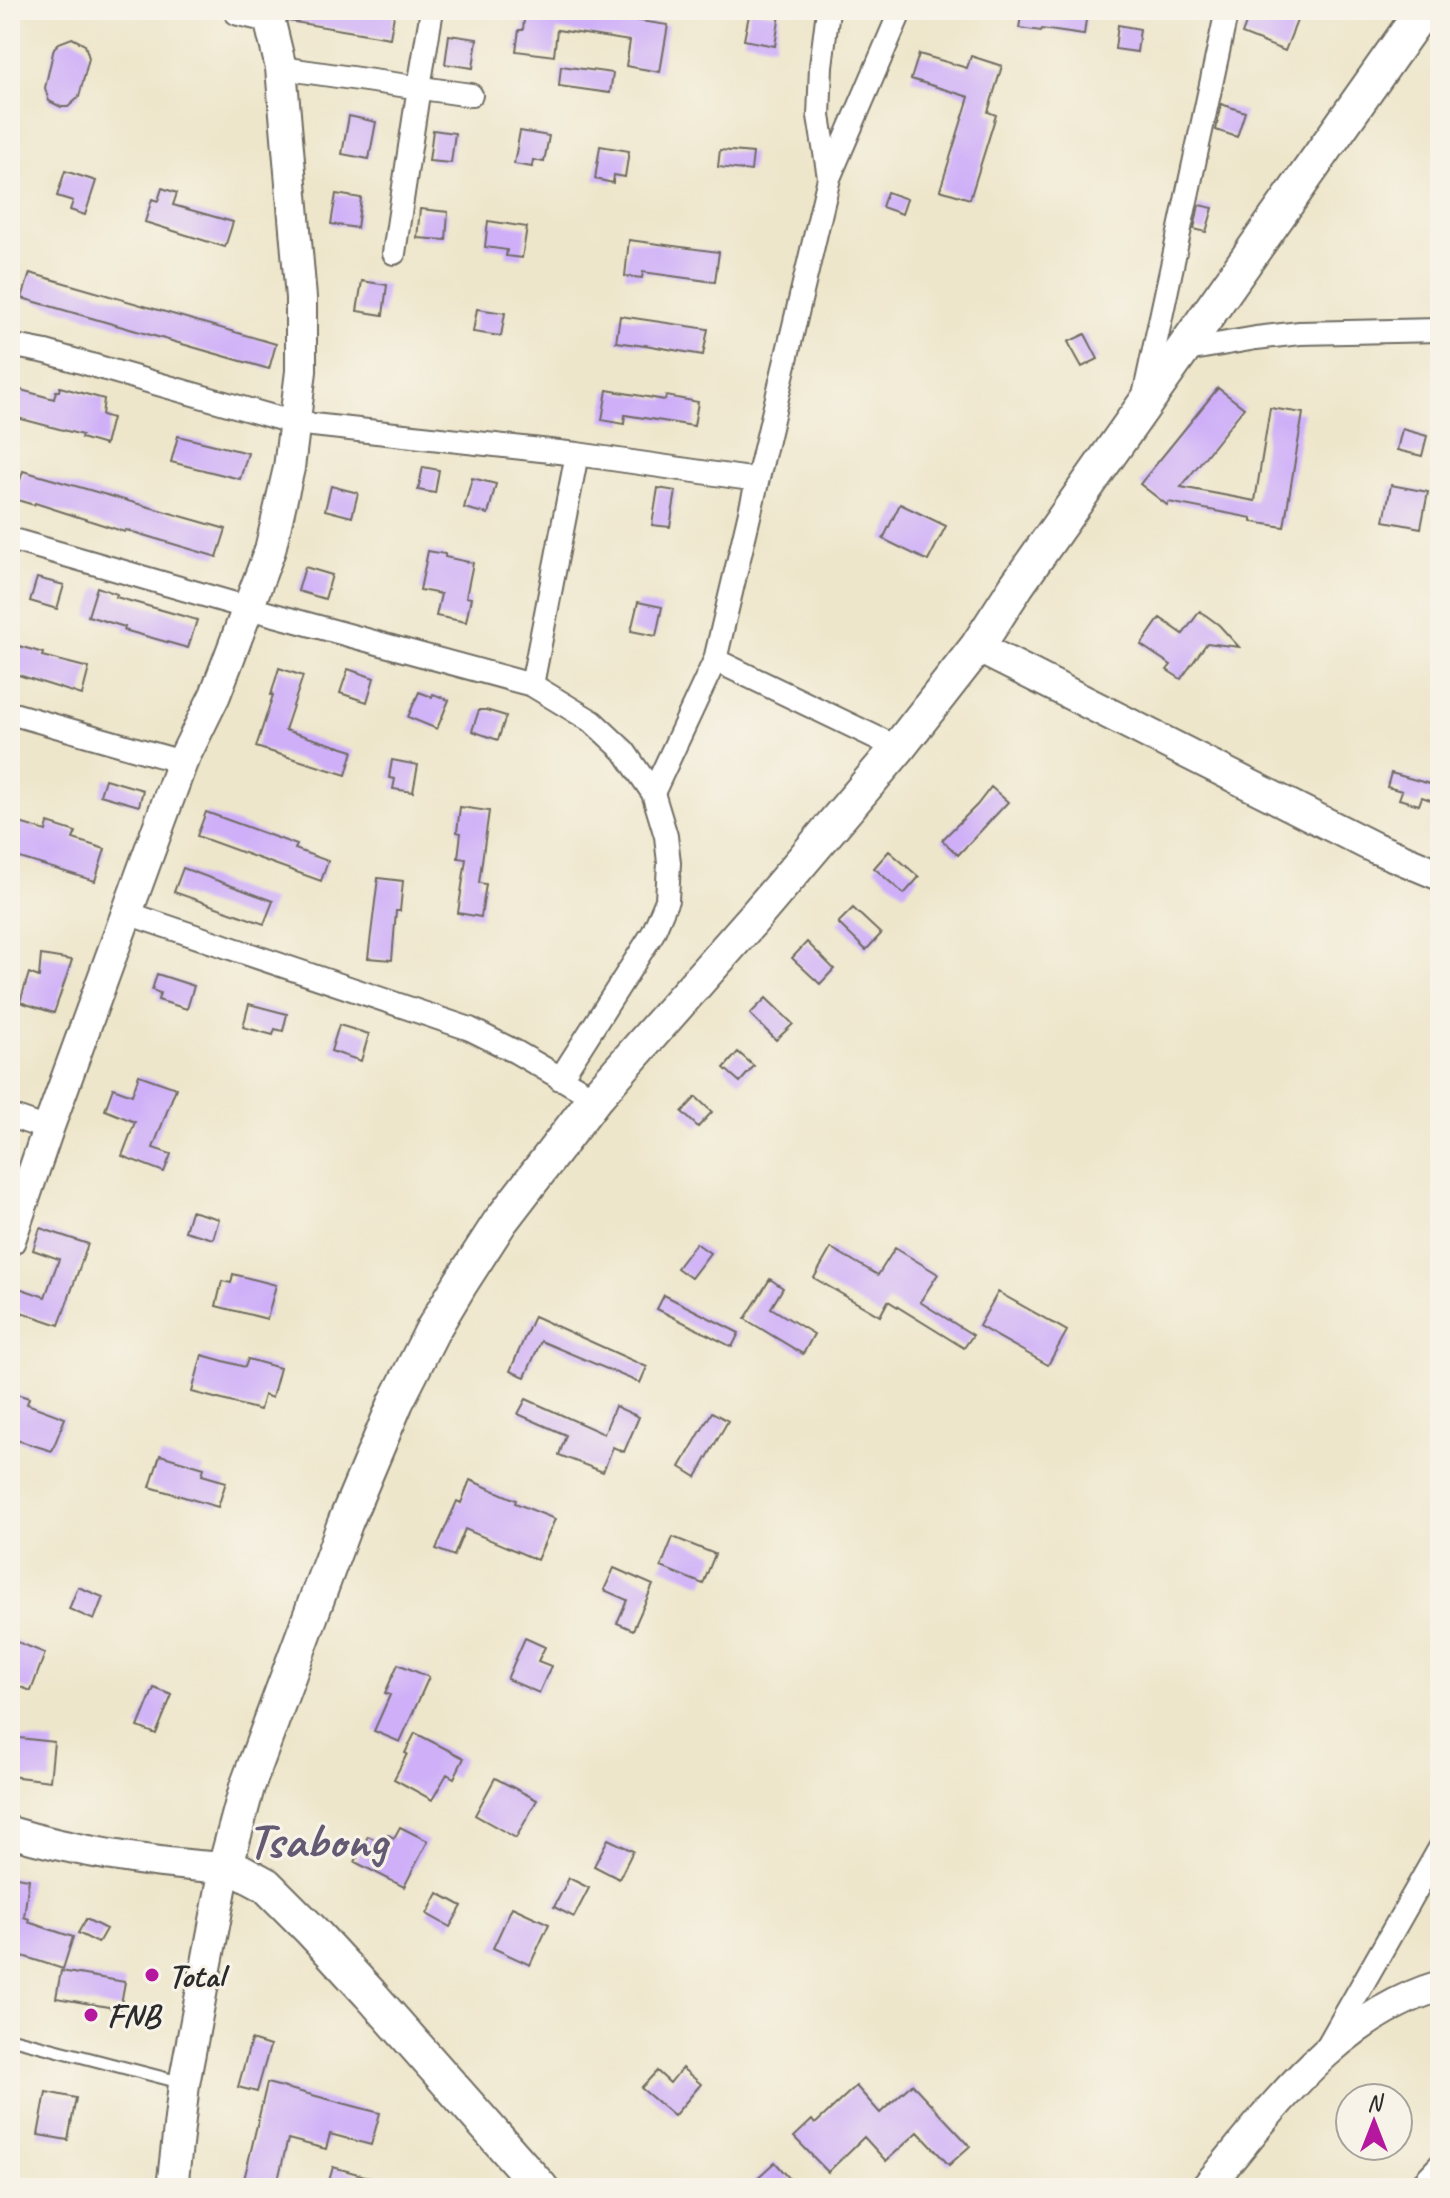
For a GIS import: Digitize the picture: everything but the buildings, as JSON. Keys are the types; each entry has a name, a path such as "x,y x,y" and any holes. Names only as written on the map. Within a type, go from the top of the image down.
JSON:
{"main road":[{"path":"541,2188 311,1930 266,1885 240,1871 225,1868 265,1735 345,1523 396,1402 432,1331 500,1222 595,1098 898,748 977,647 1017,585 1423,10"}],"street":[{"path":"394,253 432,10"},
{"path":"828,10 819,116 829,178"},
{"path":"653,793 715,660 829,178 901,10"},
{"path":"1142,408 1227,10"},
{"path":"10,1240 182,762 215,695 270,550 289,468 301,371 301,298 281,68 258,12"},
{"path":"281,68 471,95"},
{"path":"1181,351 1300,333 1440,330"},
{"path":"10,345 46,352 295,423 577,454 757,480"},
{"path":"532,685 577,454"},
{"path":"10,539 532,685 593,722 624,751 653,793 666,836 669,863 667,900 653,933 560,1079"},
{"path":"977,647 1373,847 1440,875"},
{"path":"715,660 898,748"},
{"path":"10,713 182,762"},
{"path":"127,913 470,1029 595,1098"},
{"path":"10,1116 48,1129"},
{"path":"10,1832 91,1852 161,1863 225,1868 184,2084 172,2188"},
{"path":"1323,2053 1440,1848"},
{"path":"1206,2188 1323,2053 1400,2001 1440,1986"},
{"path":"1418,2188 1440,2165"}],"lane":[{"path":"10,2038 184,2084"}],"place":[{"name":"Total","path":"152,1975"},
{"name":"FNB","path":"91,2015"}],"district":[{"name":"Tsabong","path":"317,1840"}]}
